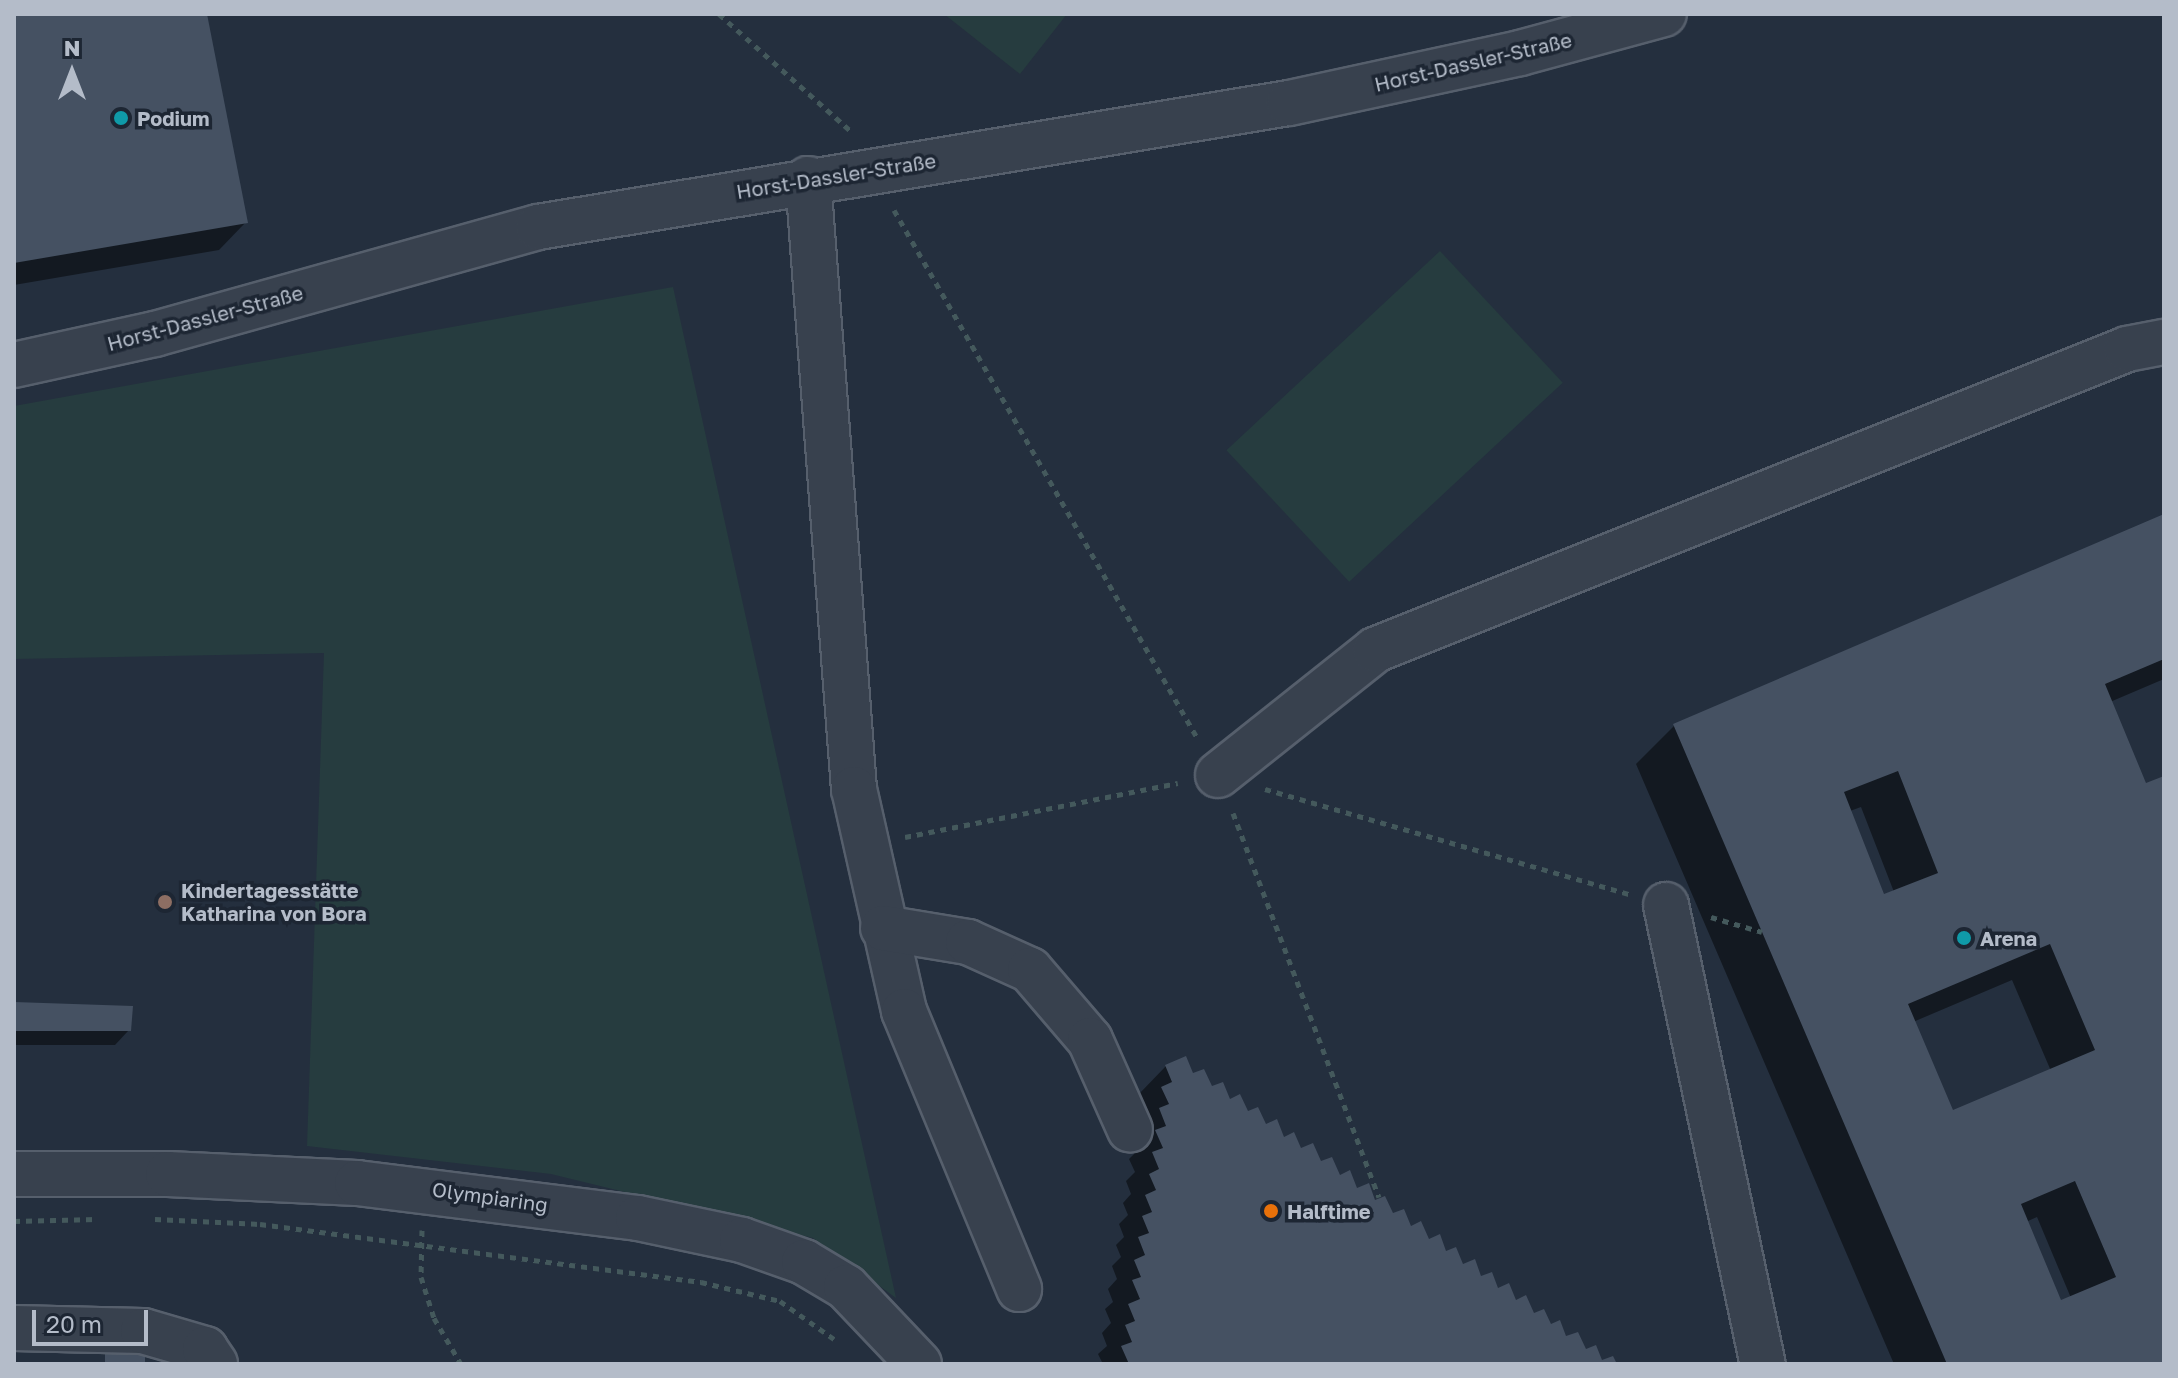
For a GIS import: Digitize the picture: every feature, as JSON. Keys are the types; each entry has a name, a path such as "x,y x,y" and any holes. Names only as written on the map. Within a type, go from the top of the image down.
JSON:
{"street":[{"name":"Horst-Dassler-Straße","path":"14,365 155,334 538,227 808,179 1100,137 1330,95 1520,53 1664,14"},
{"path":"808,179 849,742 865,845 883,928 923,1067 1019,1289"},
{"path":"1218,775 1375,650 2127,349 2164,342"},
{"path":"1666,905 1763,1364"},
{"path":"883,928 968,942 1030,970 1090,1040 1130,1130"},
{"name":"Olympiaring","path":"14,1174 168,1174 427,1188 638,1218 742,1240 804,1262 846,1287 919,1364"},
{"path":"14,1328 143,1331 205,1349 215,1364"}],"path":[{"path":"719,14 880,168 1218,775 1379,1197"},
{"path":"865,845 1218,775 1762,932"},
{"path":"427,1188 420,1244 421,1277 434,1318 461,1364"},
{"path":"14,1221 106,1219"},
{"path":"152,1219 260,1224 701,1282 780,1301 839,1342"}],"green space":[{"path":"944,14 1067,14 1020,74"},
{"path":"1440,251 1563,383 1349,582 1226,450"},
{"path":"673,287 896,1298 813,1238 551,1174 307,1146 324,653 14,659 14,406"}],"building":[{"name":"Podium","path":"14,14 207,14 248,223 14,263"},
{"name":"Arena","path":"2164,514 2164,659 2105,684 2146,783 2164,776 2164,1364 1947,1364 1673,724","holes":["1898,771 1938,873 1884,894 1844,792","2050,944 2095,1050 1953,1110 1908,1004","2075,1181 2116,1277 2061,1300 2021,1204"]},
{"path":"14,1002 133,1006 131,1031 14,1031"},
{"name":"Halftime","path":"1186,1056 1193,1073 1204,1069 1212,1086 1223,1082 1230,1099 1240,1094 1248,1111 1258,1107 1266,1124 1277,1119 1284,1137 1294,1132 1301,1148 1313,1143 1321,1161 1332,1157 1340,1175 1350,1170 1357,1188 1369,1183 1375,1200 1385,1196 1393,1213 1404,1209 1411,1226 1421,1221 1429,1239 1440,1234 1446,1251 1456,1247 1463,1264 1475,1259 1481,1276 1492,1272 1498,1288 1509,1283 1516,1300 1526,1295 1534,1313 1544,1309 1551,1324 1560,1320 1566,1336 1578,1332 1586,1349 1596,1345 1602,1360 1613,1356 1617,1364 1129,1364 1121,1346 1132,1342 1125,1325 1135,1321 1128,1304 1140,1299 1132,1280 1141,1277 1134,1260 1145,1255 1138,1237 1149,1233 1142,1216 1152,1212 1145,1195 1156,1190 1149,1174 1159,1169 1152,1152 1163,1148 1155,1130 1166,1126 1159,1108 1169,1104 1161,1087 1172,1082 1165,1065"},
{"path":"105,1354 145,1354 145,1364 105,1364"}],"place":[{"name":"Podium","path":"121,118"},
{"name":"Kindertagesstätte Katharina von Bora","path":"165,902"},
{"name":"Arena","path":"1964,938"},
{"name":"Halftime","path":"1271,1211"}]}
